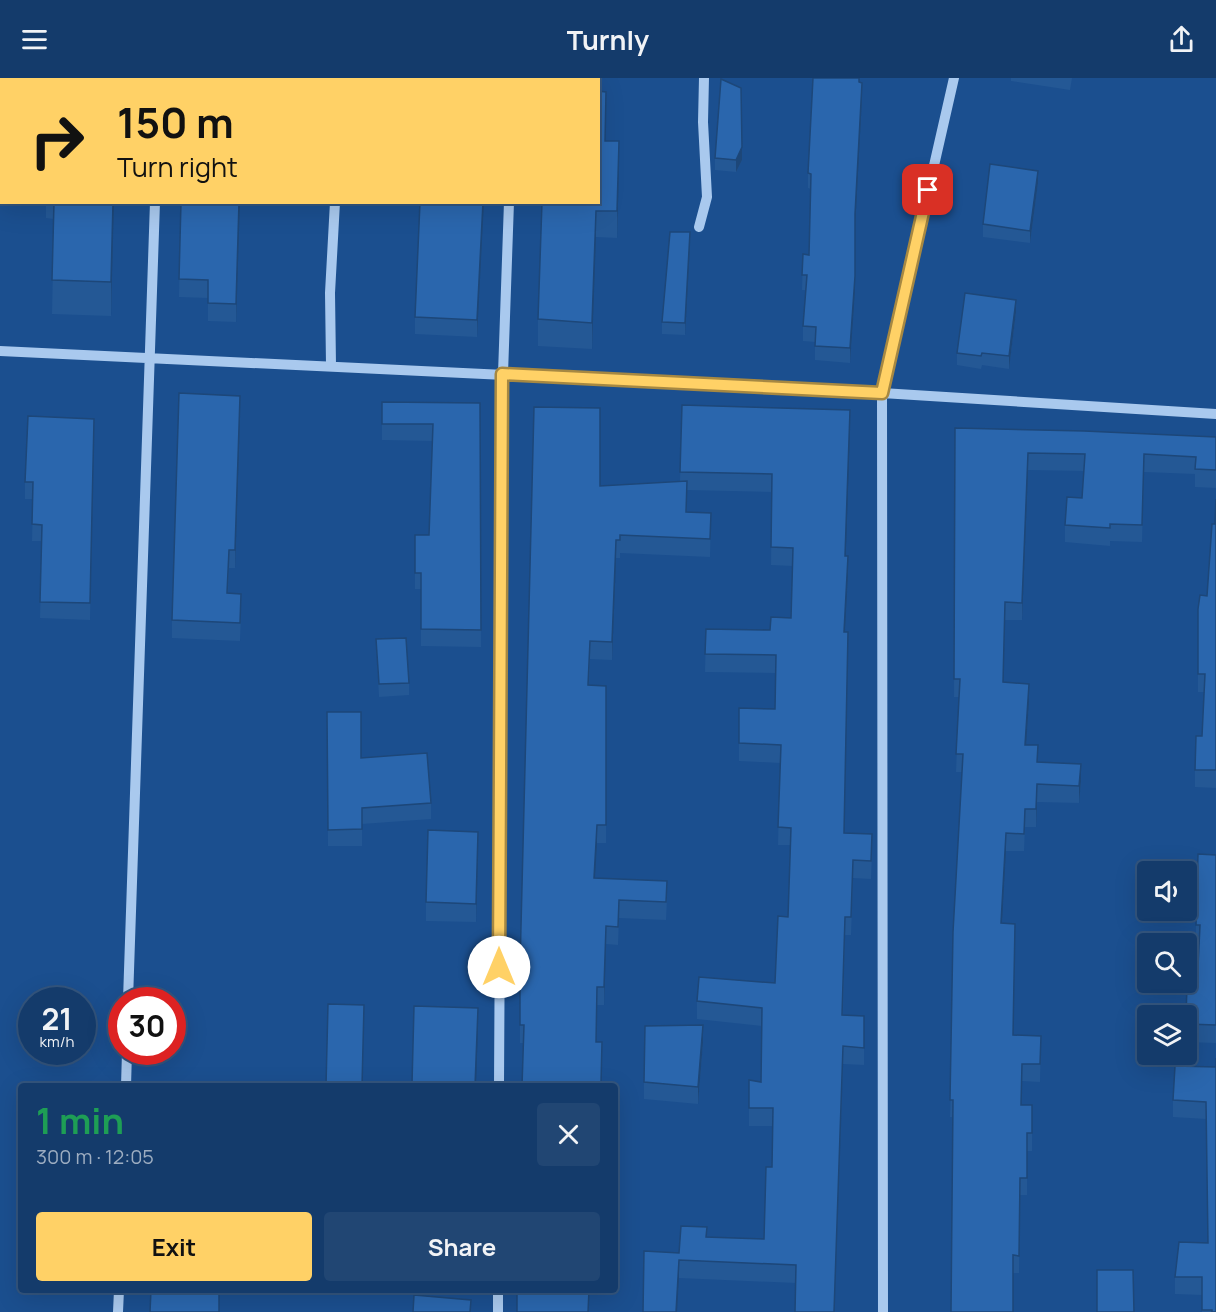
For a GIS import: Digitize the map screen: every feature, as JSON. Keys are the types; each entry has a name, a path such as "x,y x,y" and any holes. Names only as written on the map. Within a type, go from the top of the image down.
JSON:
{"street":[{"path":"699,227 707,197 703,122 705,78"},
{"path":"884,1312 882,393 954,78"},
{"path":"128,987 155,204"},
{"path":"331,365 330,293 335,204"},
{"path":"499,1083 502,374 509,204"},
{"path":"0,351 882,393 1216,414"},
{"path":"126,1083 127,1065"},
{"path":"118,1312 119,1293"},
{"path":"498,1293 498,1312"}],"building":[{"path":"813,78 859,78 859,82 862,83 850,348 815,346 816,327 803,326 807,275 802,275 803,254 809,255 811,174 808,173"},
{"path":"721,79 741,88 742,147 736,160 715,158"},
{"path":"600,91 606,92 605,141 619,141 617,211 596,211 592,323 538,319 542,204 600,204"},
{"path":"990,164 1038,171 1030,231 983,224"},
{"path":"54,204 113,204 111,282 52,280"},
{"path":"181,204 239,204 236,304 208,303 208,280 179,279"},
{"path":"420,204 483,204 477,320 415,317"},
{"path":"670,232 690,232 685,323 662,322"},
{"path":"965,293 1016,300 1009,356 957,353"},
{"path":"179,393 240,396 235,550 229,550 227,593 241,594 240,623 172,620"},
{"path":"382,402 480,403 481,630 421,629 421,573 415,573 415,535 429,535 433,424 382,424"},
{"path":"682,405 850,410 845,556 848,556 844,632 848,632 844,833 872,834 871,861 853,860 851,917 845,917 842,1015 864,1016 864,1048 843,1046 834,1312 795,1312 796,1265 679,1260 676,1312 643,1312 644,1251 679,1253 681,1226 707,1227 706,1237 764,1239 766,1167 772,1167 773,1108 749,1108 749,1080 761,1082 762,1008 697,1001 699,977 775,983 778,916 788,917 791,828 778,827 781,745 739,743 739,708 775,709 776,655 705,654 706,629 770,630 771,617 791,618 793,548 771,547 772,474 680,472"},
{"path":"534,407 600,408 600,486 687,481 686,512 711,513 710,539 620,535 620,540 616,540 612,642 590,641 588,685 606,686 606,825 597,825 594,878 667,881 666,902 619,900 618,927 606,926 604,987 597,987 596,1042 602,1042 601,1083 522,1083 524,1025 520,1025"},
{"path":"28,416 94,419 90,603 40,602 42,525 32,524 33,482 25,482"},
{"path":"955,428 1216,437 1216,470 1195,469 1196,457 1144,454 1142,525 1110,524 1110,528 1065,525 1067,497 1082,498 1085,454 1028,453 1022,603 1005,602 1003,682 1029,684 1025,745 1038,745 1037,762 1081,764 1079,786 1037,784 1036,809 1025,809 1024,834 1006,833 1001,923 1015,924 1013,1035 1041,1036 1040,1064 1022,1064 1021,1105 1032,1105 1032,1133 1027,1133 1027,1178 1020,1178 1019,1256 1013,1255 1013,1312 951,1312 953,1100 950,1100 953,932 963,754 956,754 960,679 954,679"},
{"path":"1216,499 1216,770 1195,770 1196,736 1202,736 1205,674 1198,674 1198,609 1200,595 1207,596"},
{"path":"406,638 409,683 379,684 376,639"},
{"path":"327,712 361,712 361,758 427,753 431,803 362,808 362,829 328,830"},
{"path":"428,830 478,832 476,904 426,902"},
{"path":"1198,854 1216,855 1216,1025 1197,1024 1197,1005 1186,1005 1187,993 1197,993 1200,925 1196,925"},
{"path":"328,1004 364,1005 362,1083 326,1083"},
{"path":"414,1006 478,1008 475,1083 412,1083"},
{"path":"703,1025 698,1087 644,1082 645,1026"},
{"path":"1175,1066 1216,1067 1216,1312 1212,1312 1212,1310 1202,1310 1202,1277 1175,1277 1179,1242 1208,1243 1206,1102 1173,1100"},
{"path":"1097,1270 1133,1270 1134,1312 1097,1312"},
{"path":"151,1293 219,1293 219,1312 150,1312"},
{"path":"517,1293 589,1293 588,1312 517,1312"},
{"path":"414,1295 471,1300 470,1312 413,1312"}],"route":[{"path":"499,967 502,374 882,393 928,190"}]}
